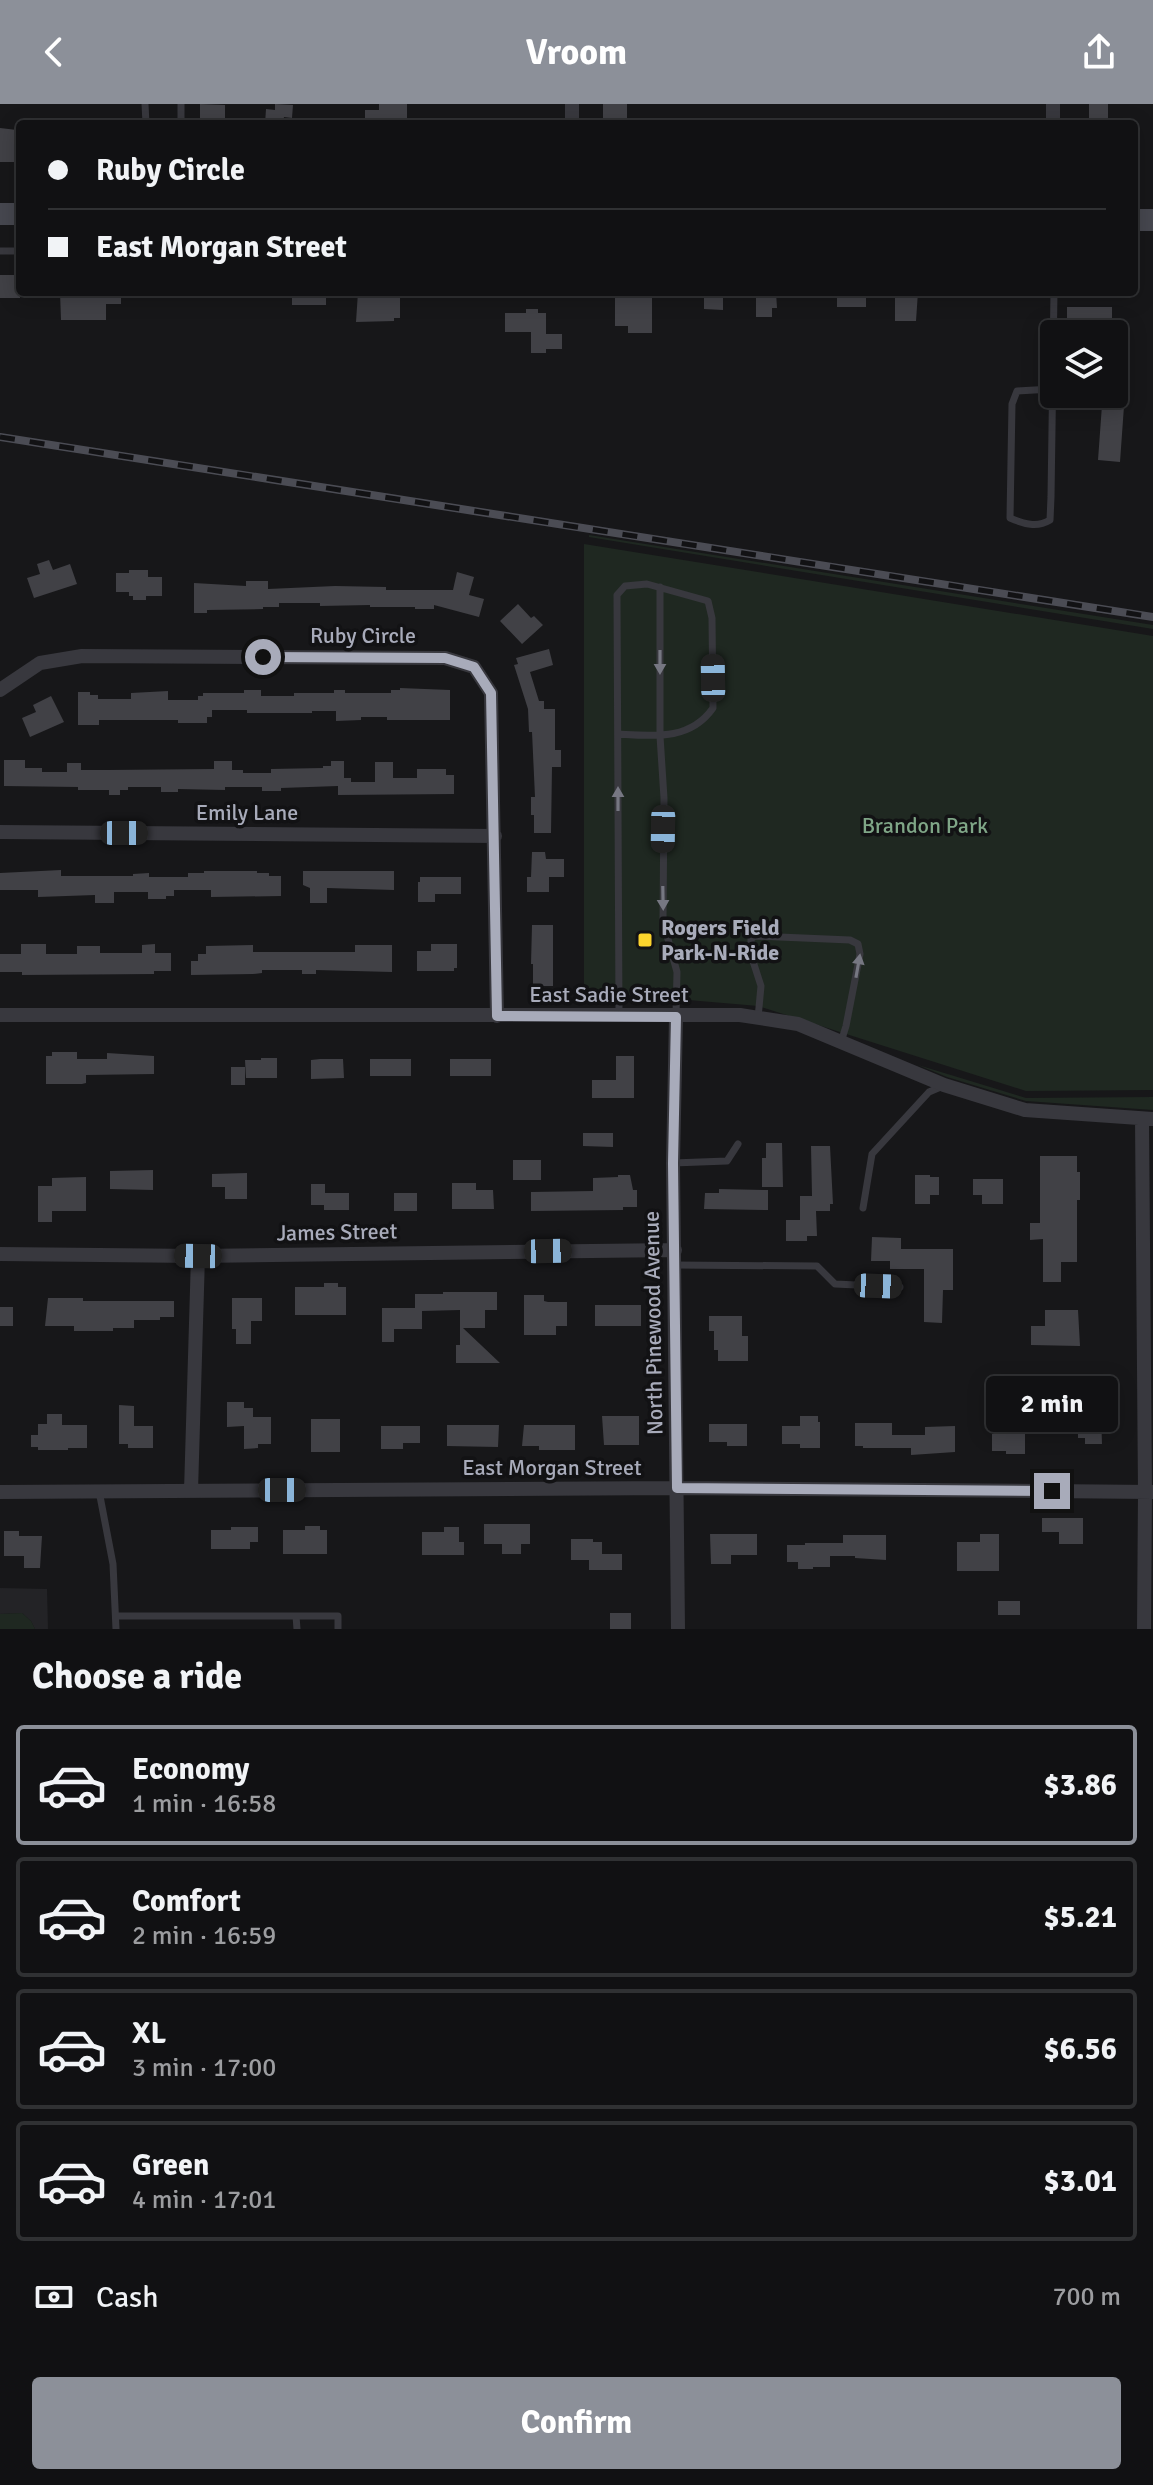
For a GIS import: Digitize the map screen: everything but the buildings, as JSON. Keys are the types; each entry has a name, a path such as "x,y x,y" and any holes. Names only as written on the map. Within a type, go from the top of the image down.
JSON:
{"street":[{"name":"Ruby Circle","path":"0,690 40,663 82,656 445,658 474,667 491,693 497,1016"},
{"name":"Emily Lane","path":"0,832 495,836"},
{"name":"East Sadie Street","path":"0,1015 740,1015 798,1024 944,1085 1025,1110 1148,1119"},
{"name":"North Pinewood Avenue","path":"676,1017 673,1163 678,1629"},
{"path":"1144,1629 1149,1492 1148,1119"},
{"name":"James Street","path":"0,1254 198,1256 675,1250"},
{"path":"191,1491 198,1256"},
{"name":"East Morgan Street","path":"0,1492 677,1488 1149,1492"}],"lane":[{"path":"1053,320 1054,296"},
{"path":"1052,389 1050,520 1043,524 1025,524 1010,518 1012,404 1017,391 1052,389"},
{"path":"618,734 660,736 692,729 705,720 713,708 712,618 708,601 647,584 625,586 617,595 619,1017"},
{"path":"660,587 663,921 677,972 676,1017"},
{"path":"758,1018 762,997 751,955 751,939 755,936 850,940 861,949 841,1042"},
{"path":"863,1208 872,1154 929,1092 944,1085"},
{"path":"673,1163 727,1161 738,1144"},
{"path":"675,1265 817,1266 835,1284 900,1287"},
{"path":"99,1491 113,1564 116,1629"},
{"path":"116,1616 338,1616 338,1629"},
{"path":"296,1616 297,1629"}],"shaded area":[{"path":"0,1588 47,1589 48,1629 35,1629 22,1613 0,1614"}],"green space":[{"path":"589,537 1153,625 1153,629"},
{"name":"Brandon Park","path":"584,544 1153,636 1153,1090 1026,1091 758,1006 584,991"},
{"path":"918,1065 1026,1098 1153,1097 1153,1110 1026,1101"},
{"path":"22,1613 35,1629 0,1629 0,1614"}],"railway":[{"path":"0,437 1153,617"}],"place":[{"name":"Rogers Field Park-N-Ride","path":"645,940"}],"route":[{"path":"263,657 445,658 474,667 491,693 497,1016 676,1017 673,1163 677,1488 1052,1491"}]}
